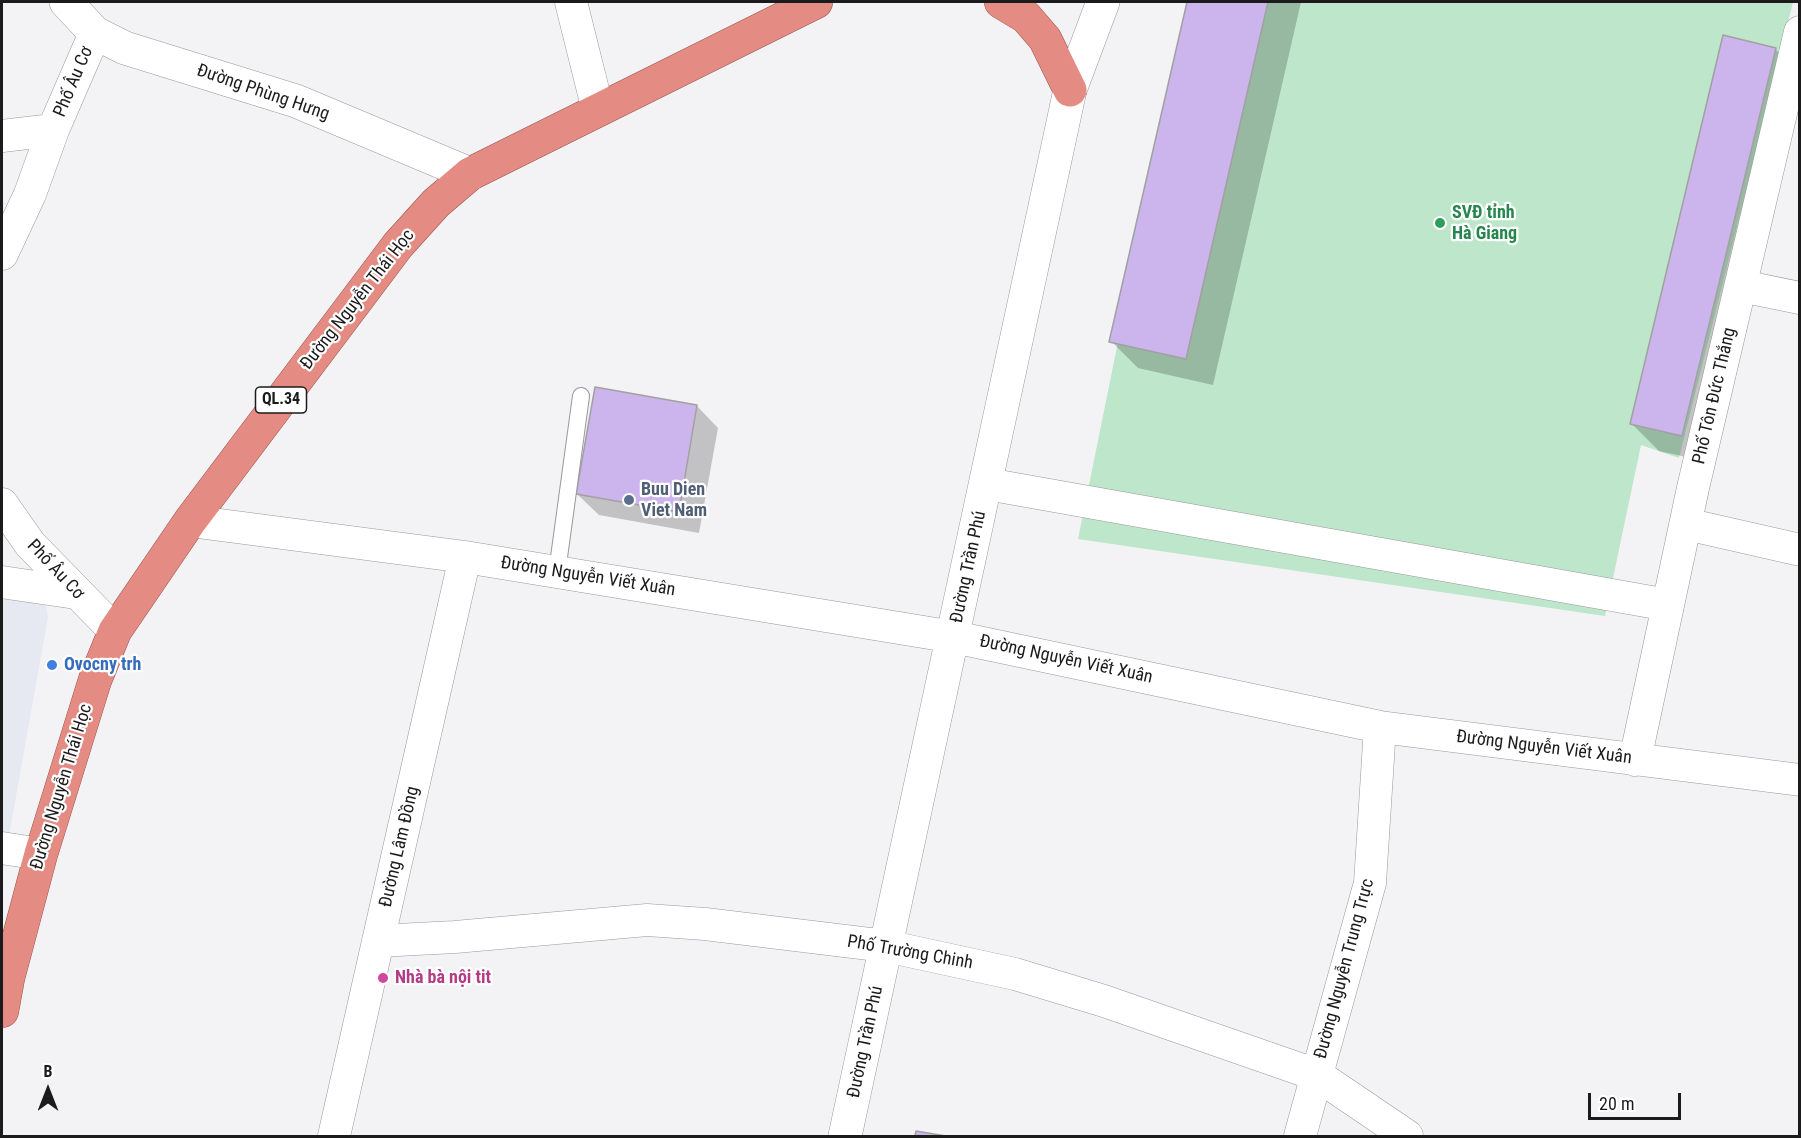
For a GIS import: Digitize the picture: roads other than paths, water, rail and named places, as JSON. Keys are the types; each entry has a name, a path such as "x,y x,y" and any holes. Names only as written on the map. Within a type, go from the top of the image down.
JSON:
{"highway":[{"name":"Đường Nguyễn Thái Học","path":"2,1011 8,978 40,855 94,680 115,630 190,521 398,245 436,203 470,174 816,2"},
{"path":"1001,2 1026,17 1045,39 1070,90"}],"main road":[{"name":"Đường Phùng Hưng","path":"66,2 95,33 125,48 296,101 470,174"},
{"name":"Đường Trần Phú","path":"845,1137 1070,90 1103,2"}],"street":[{"path":"571,2 598,110"},
{"name":"Phố Âu Cơ","path":"2,254 30,194 53,130 95,33"},
{"name":"Phố Tôn Đức Thắng","path":"1635,760 1686,524 1799,34"},
{"name":"Phố Âu Cơ","path":"2,136 53,130"},
{"path":"1741,286 1800,298"},
{"path":"987,484 1668,605"},
{"name":"Phố Âu Cơ","path":"2,504 30,544 115,630"},
{"name":"Đường Nguyễn Viết Xuân","path":"190,521 465,557 954,637 1380,726 1800,780"},
{"path":"1686,524 1800,550"},
{"name":"Đường Lâm Đồng","path":"334,1137 465,557"},
{"path":"2,582 76,593"},
{"name":"Đường Nguyễn Trung Trực","path":"1300,1137 1370,883 1380,726"},
{"path":"2,848 40,855"},
{"name":"Phố Trường Chinh","path":"378,941 455,937 647,920 705,924 886,946 1015,974 1104,1000 1317,1075 1407,1137"}],"lane":[{"path":"557,572 581,396"}],"place":[{"name":"SVĐ tỉnh Hà Giang","path":"1440,223"},
{"name":"Buu Dien Viet Nam","path":"629,500"},
{"name":"Ovocny trh","path":"52,665"},
{"name":"Nhà bà nội tit","path":"383,978"}]}
